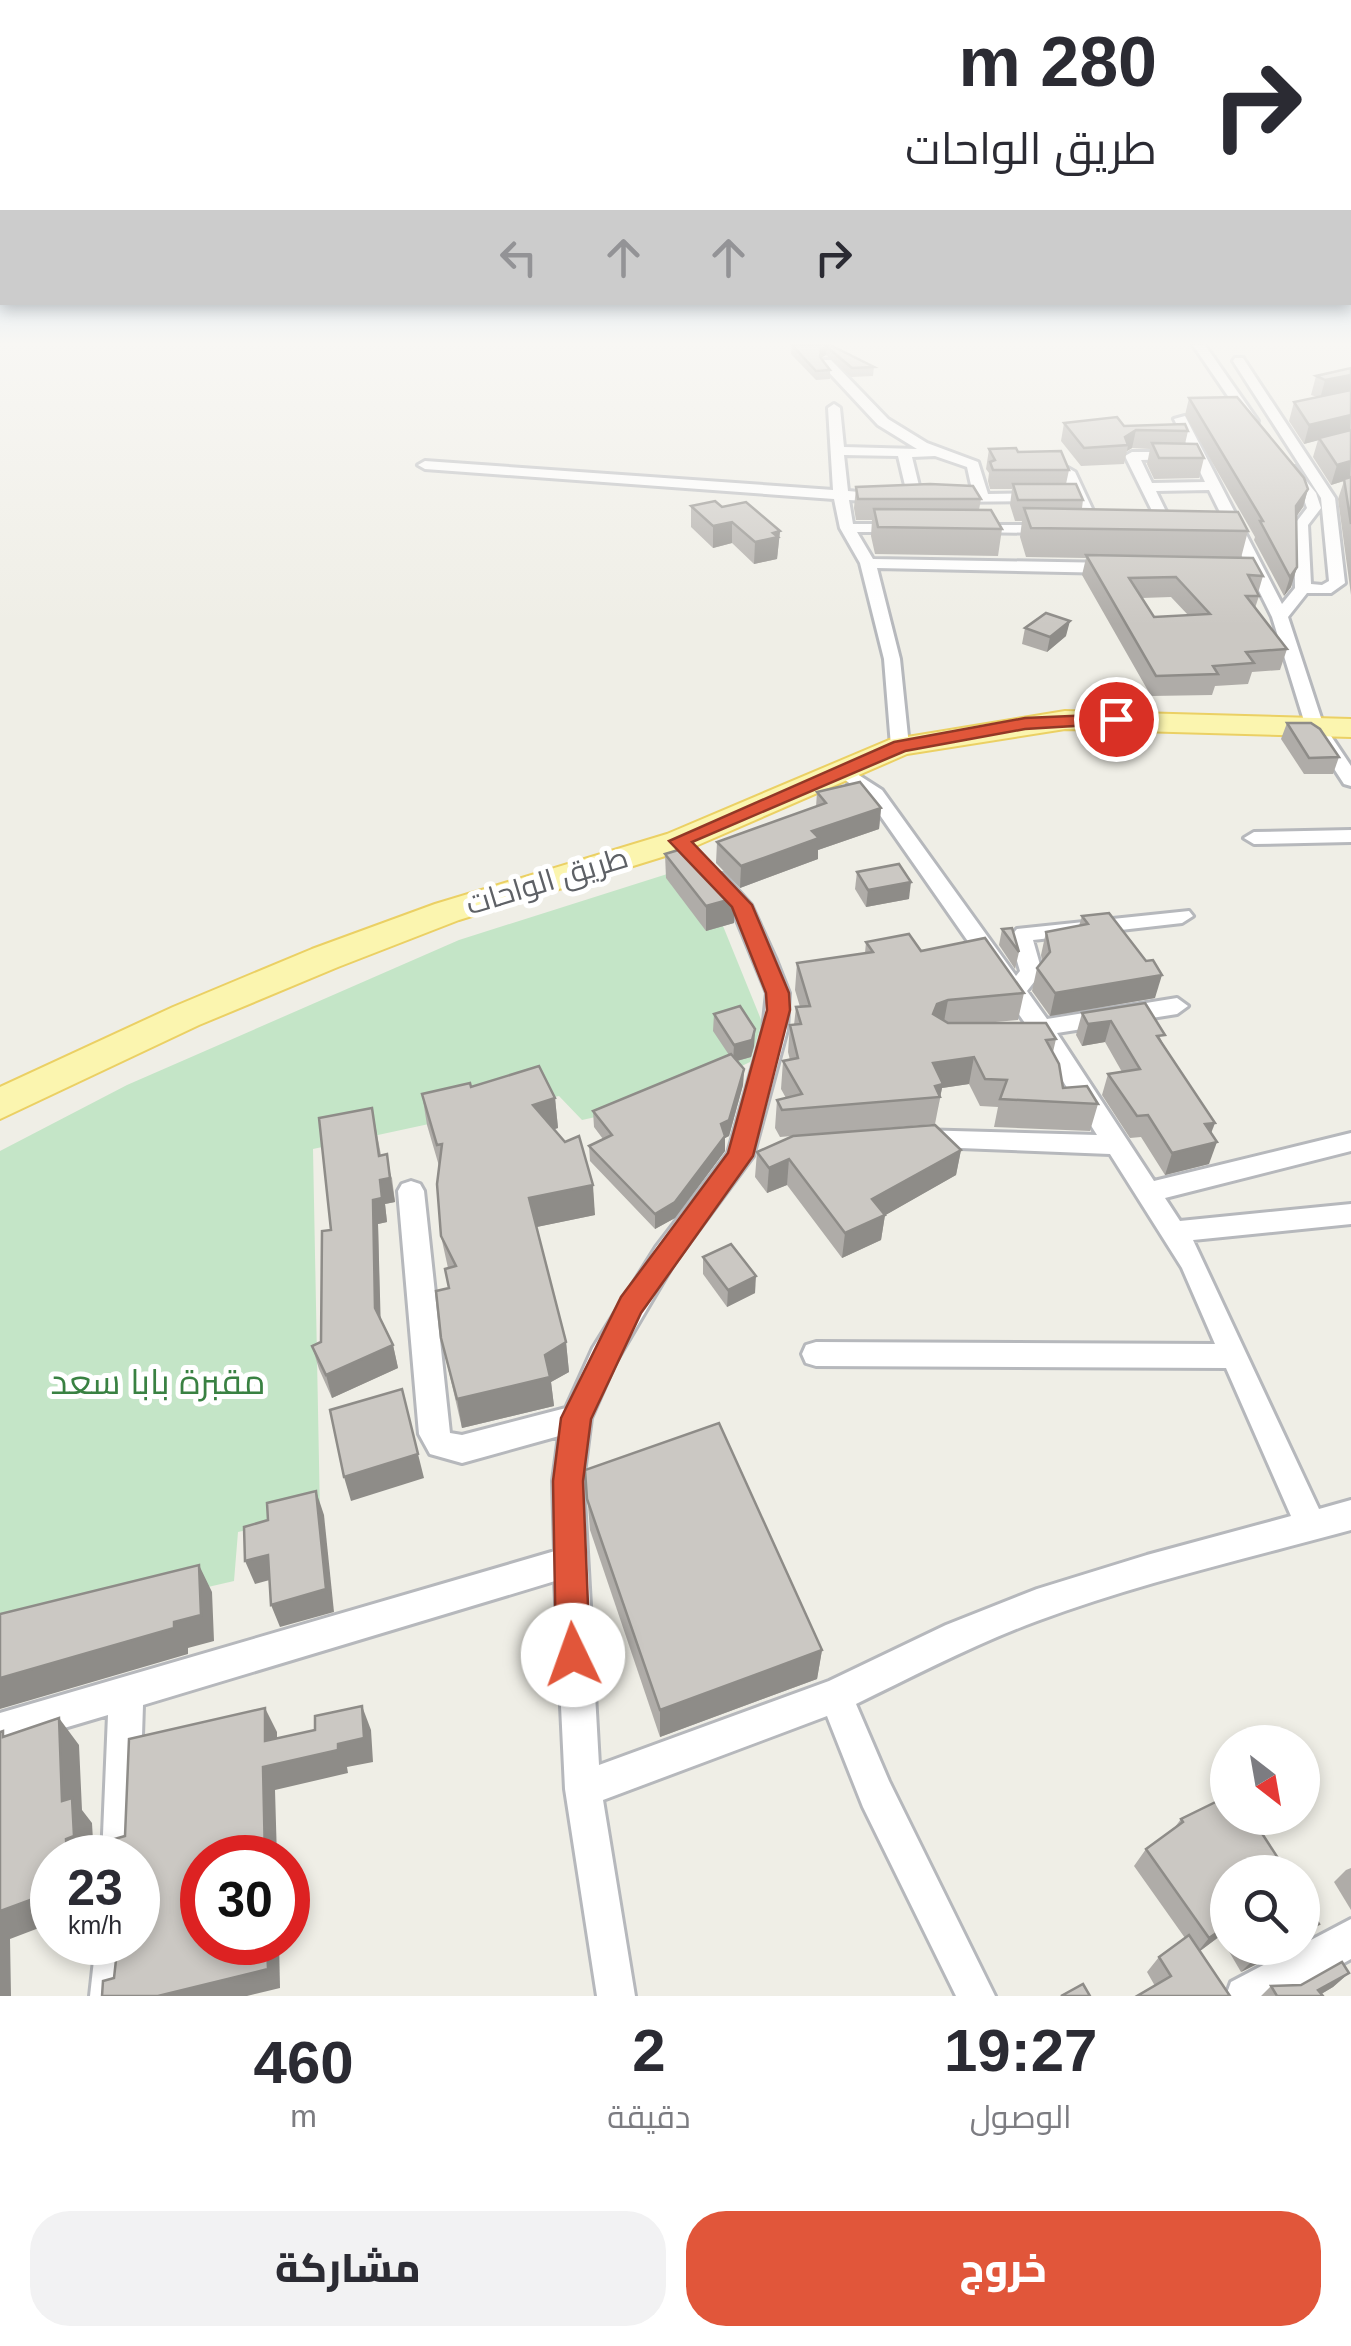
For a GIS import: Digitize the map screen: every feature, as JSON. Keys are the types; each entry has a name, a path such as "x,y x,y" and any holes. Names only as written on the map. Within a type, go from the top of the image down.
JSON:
{"main road":[{"name":"طريق الواحات","path":"0,1104 186,1016 342,952 447,912 679,841 900,746 1065,720 1351,728"}],"street":[{"path":"838,438 841,497 848,528 868,563 892,659 900,746"},
{"path":"911,438 938,454 973,465 975,529"},
{"path":"1191,438 1214,486 1228,530 1256,570 1280,617 1314,724 1351,780"},
{"path":"1265,438 1268,442"},
{"path":"1292,438 1298,453 1331,492 1343,536 1336,586 1325,590 1303,588"},
{"path":"1280,617 1303,588 1301,525 1314,508 1309,493 1280,458 1316,449"},
{"path":"840,450 938,454"},
{"path":"904,453 916,498"},
{"path":"1150,530 1176,530 1147,487 1132,455 1201,456"},
{"path":"425,465 841,497 1080,497"},
{"path":"1068,472 1096,530"},
{"path":"1147,487 1214,486"},
{"path":"999,497 1010,528"},
{"path":"848,528 924,528"},
{"path":"968,564 963,529 1061,530"},
{"path":"1078,530 1114,530"},
{"path":"868,563 1129,568"},
{"path":"1238,569 1256,570"},
{"path":"843,772 875,794 1042,1029 1150,1192 1193,1263 1312,1528"},
{"path":"1254,838 1351,836"},
{"path":"616,1996 583,1789 569,1562 568,1481 576,1418 631,1305 740,1156 774,1030 778,993 741,905 679,841"},
{"path":"1014,990 1031,972 1021,937 1026,934 1182,916"},
{"path":"1002,1033 1177,1006"},
{"path":"885,1141 938,1138 1118,1145"},
{"path":"1150,1192 1351,1142"},
{"path":"740,1156 770,1154"},
{"path":"411,1192 434,1434 441,1444 462,1449 576,1418"},
{"path":"1173,1232 1351,1214"},
{"path":"816,1354 1234,1356"},
{"path":"583,1789 836,1696 958,1637 1037,1606 1147,1570 1351,1515"},
{"path":"0,1730 569,1562"},
{"path":"121,1835 126,1692"},
{"path":"836,1696 876,1794 976,1996"},
{"path":"1246,1996 1351,1938"},
{"path":"108,1996 113,1965"}],"green space":[{"name":"مقبرة بابا سعد","path":"683,869 723,926 762,1022 750,1062 672,1100 582,1120 559,1096 313,1149 320,1514 238,1532 234,1581 0,1635 0,1151 127,1085 459,940"}],"building":[{"path":"1076,438 1125,438 1128,445 1084,448"},
{"path":"1213,438 1271,438 1304,478 1308,489 1296,506 1297,567 1290,577 1263,521"},
{"path":"1319,438 1351,438 1351,461 1337,465"},
{"path":"1152,443 1197,444 1204,458 1159,458"},
{"path":"1016,448 1018,452 1061,451 1069,470 993,470 990,462 995,460 989,449"},
{"path":"1351,477 1351,524 1344,479"},
{"path":"1013,484 1076,484 1083,500 1018,500"},
{"path":"973,486 981,499 858,499 856,487"},
{"path":"715,501 722,507 746,502 780,531 773,533 778,537 755,542 732,522 713,526 691,506"},
{"path":"1024,508 1238,512 1248,531 1031,528"},
{"path":"874,509 991,510 1002,529 878,527"},
{"path":"1086,555 1253,558 1263,576 1248,575 1259,596 1246,596 1287,649 1246,652 1254,663 1213,666 1218,674 1156,676","holes":["1176,577 1210,614 1154,617 1129,578"]},
{"path":"1046,613 1070,621 1050,637 1025,628"},
{"path":"1287,723 1311,723 1320,729 1339,757 1309,758"},
{"path":"860,782 881,808 812,831 819,838 741,866 717,842 826,803 817,792"},
{"path":"692,846 735,898 706,906 665,854"},
{"path":"899,864 911,882 868,890 857,872"},
{"path":"1109,913 1146,961 1153,960 1162,975 1055,993 1037,968 1050,952 1046,932 1088,924 1082,916"},
{"path":"1012,928 1019,952 1002,929"},
{"path":"909,934 921,951 985,938 1024,993 948,1000 937,1004 933,1014 948,1023 1046,1023 1056,1039 1046,1040 1059,1064 1063,1088 1087,1086 1098,1104 1000,1099 1007,1080 985,1079 974,1057 933,1063 943,1084 935,1086 940,1097 782,1110 777,1100 802,1094 783,1061 798,1058 790,1025 801,1024 796,1007 810,1006 797,963 873,952 866,942"},
{"path":"1145,1003 1165,1035 1157,1036 1215,1123 1205,1124 1217,1142 1172,1153 1148,1115 1137,1116 1108,1074 1140,1069 1111,1021 1088,1024 1082,1013"},
{"path":"740,1006 755,1029 752,1040 734,1045 714,1014"},
{"path":"731,1054 744,1069 729,1120 721,1124 725,1136 675,1202 655,1214 589,1146 612,1135 593,1111"},
{"path":"539,1066 555,1098 533,1105 565,1142 579,1136 593,1185 529,1198 566,1342 545,1355 550,1377 457,1399 441,1338 436,1291 449,1288 445,1269 456,1266 441,1236 437,1184 442,1144 437,1145 422,1094 470,1083 471,1087"},
{"path":"372,1108 379,1156 387,1154 390,1178 380,1180 382,1198 373,1200 375,1308 393,1345 326,1375 312,1346 321,1342 322,1231 331,1230 319,1118"},
{"path":"935,1125 961,1150 872,1199 885,1215 845,1233 789,1159 769,1168 757,1152 793,1136"},
{"path":"731,1244 756,1276 728,1290 703,1257"},
{"path":"402,1389 418,1454 344,1477 330,1410"},
{"path":"719,1423 822,1650 660,1710 587,1499 585,1470"},
{"path":"316,1491 326,1589 271,1605 268,1555 245,1561 244,1527 268,1520 267,1503"},
{"path":"199,1565 201,1615 174,1622 174,1628 0,1678 0,1614"},
{"path":"362,1706 364,1738 338,1744 338,1750 263,1767 264,1835 180,1835 180,1965 268,1965 268,1969 158,1996 102,1996 103,1981 114,1978 115,1965 160,1965 160,1835 125,1835 129,1739 265,1708 265,1741 315,1730 315,1716"},
{"path":"59,1718 62,1801 72,1798 74,1835 30,1835 30,1900 0,1911 3,1731 3,1737"},
{"path":"1210,1805 1210,1835 1263,1835 1276,1855 1210,1855 1209,1938 1146,1849 1183,1822 1181,1819"},
{"path":"1189,1935 1230,1996 1137,1996 1171,1976 1159,1957"},
{"path":"1342,1962 1349,1973 1318,1990 1323,1996 1277,1996 1271,1986 1301,1985"},
{"path":"1083,1984 1090,1996 1061,1996"}],"route":[{"path":"573,1655 568,1481 576,1418 631,1305 740,1156 779,1010 778,993 741,905 679,841 900,746 1025,724 1116,719"}]}
